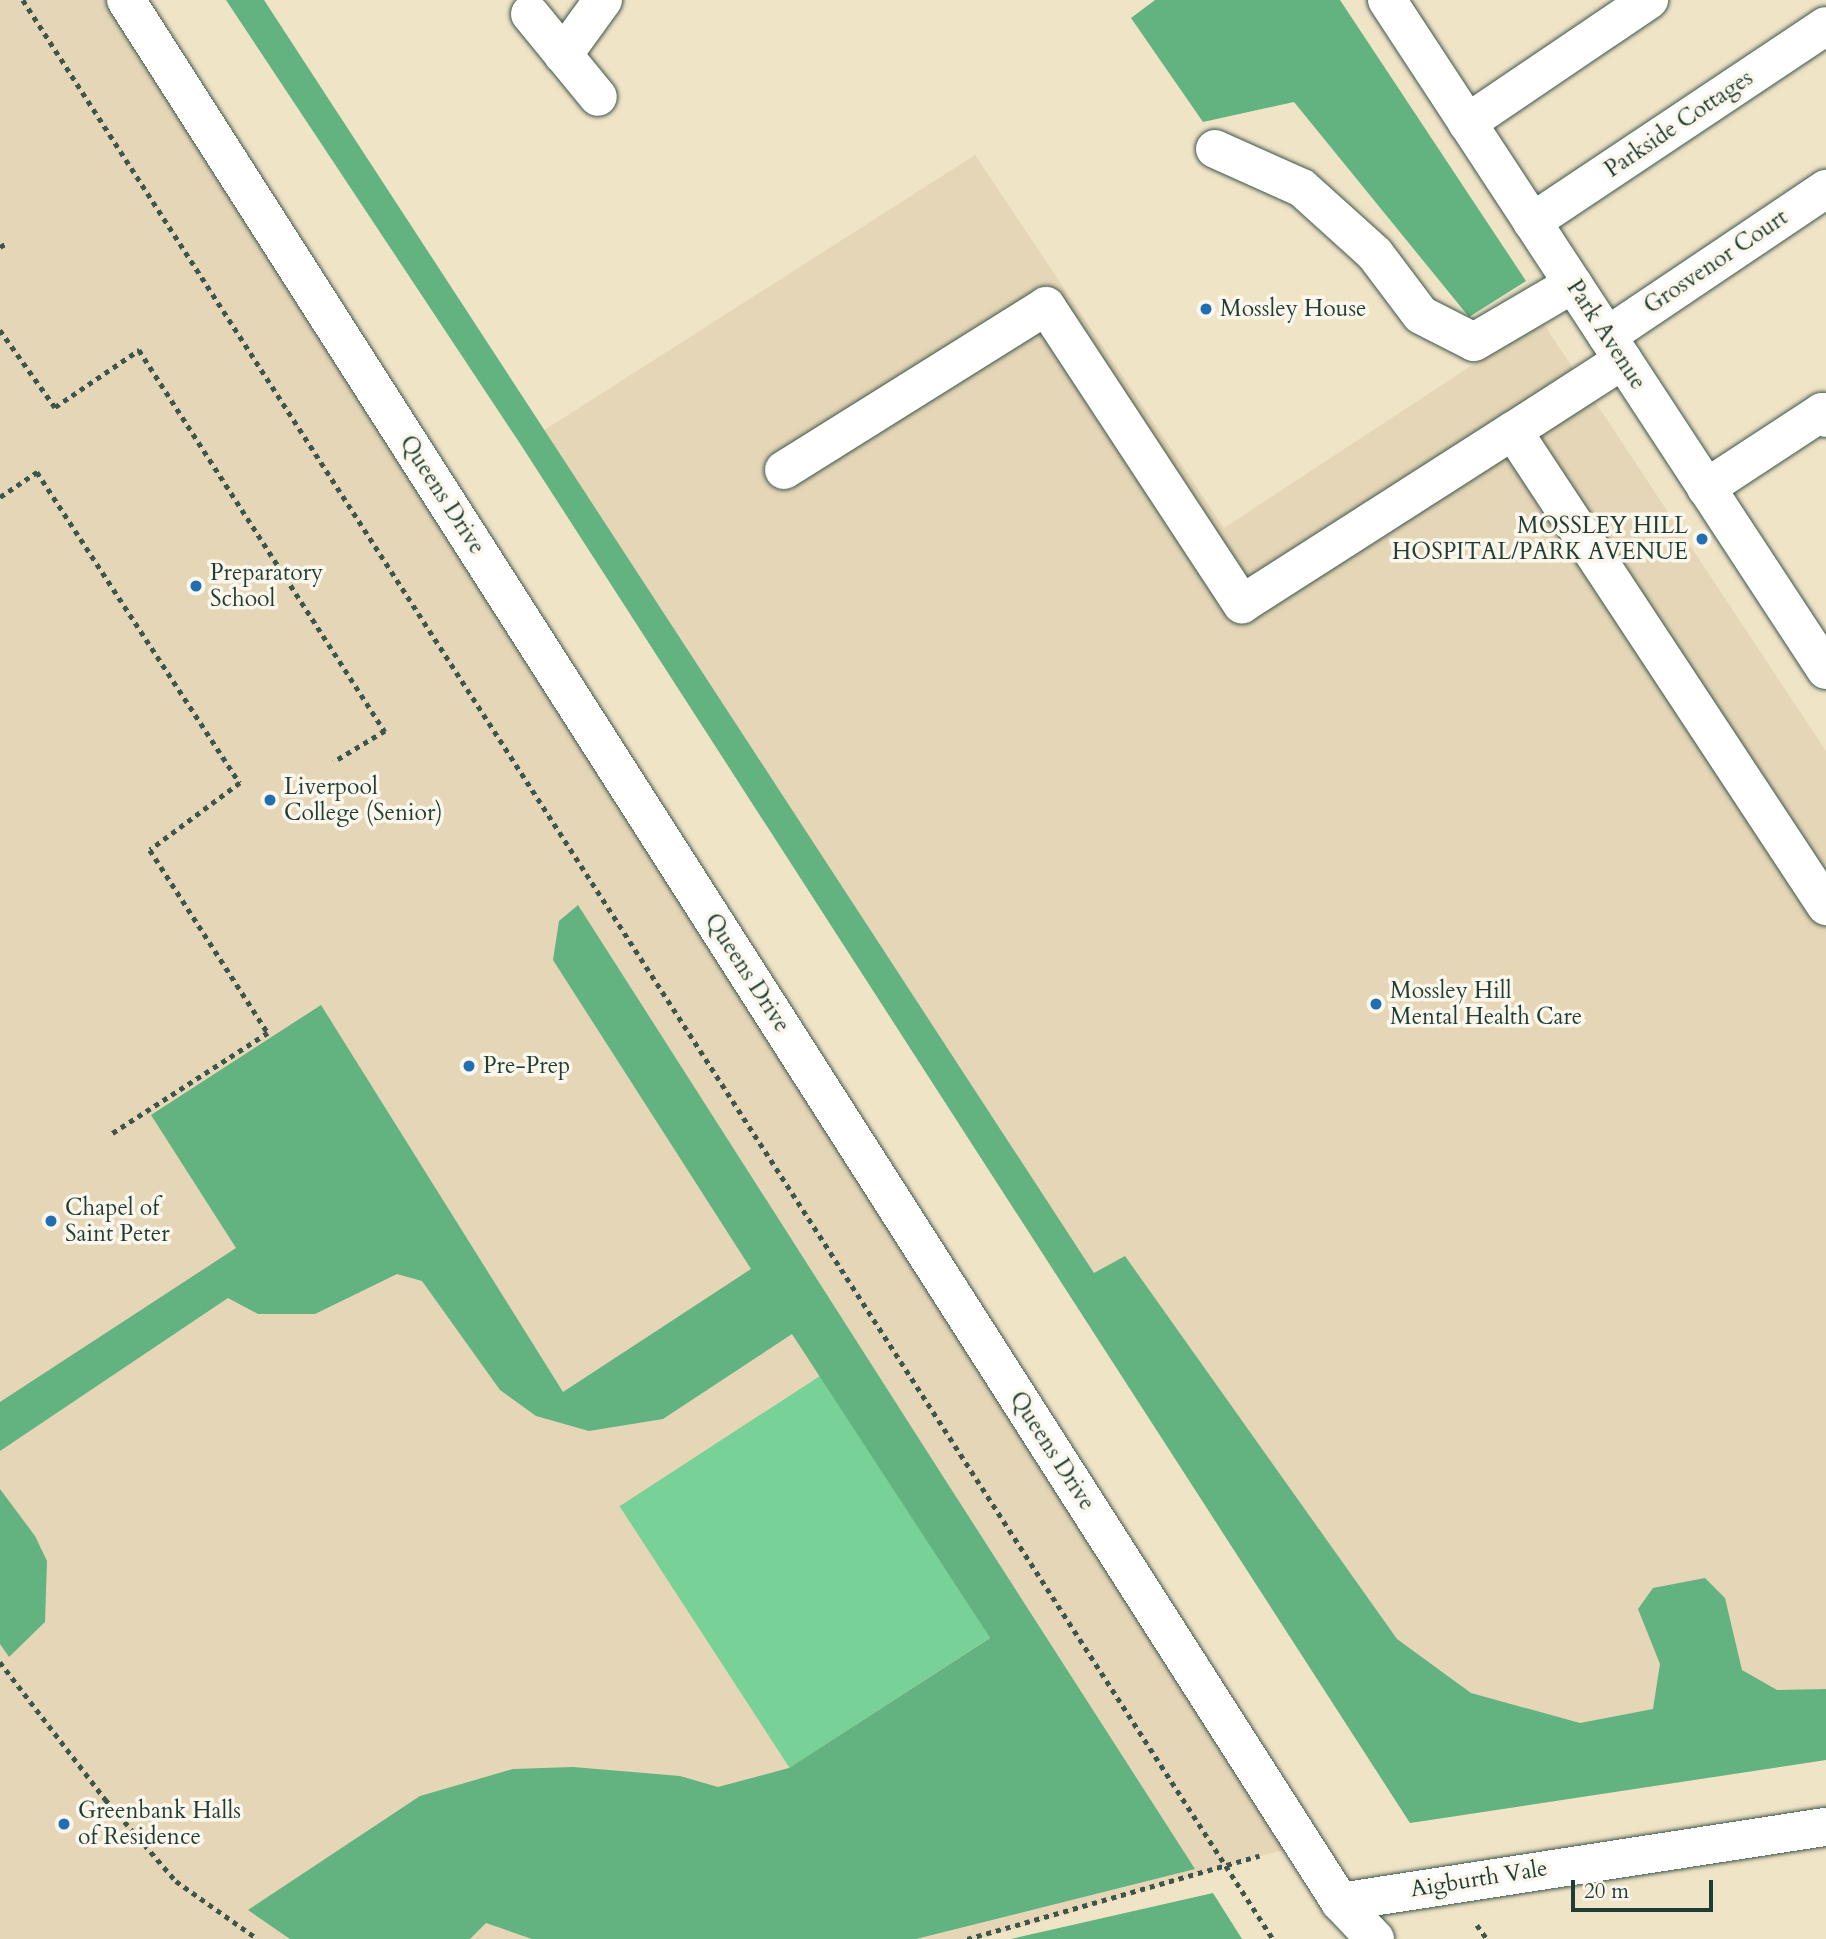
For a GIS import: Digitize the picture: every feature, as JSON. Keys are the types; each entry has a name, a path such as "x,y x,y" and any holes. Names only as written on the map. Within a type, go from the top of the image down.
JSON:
{"main road":[{"name":"Queens Drive","path":"126,0 1340,1902 1375,1939"},
{"path":"563,55 603,0"},
{"name":"Park Avenue","path":"1387,0 1706,488 1815,631 1826,670"},
{"path":"1467,123 1649,0"},
{"path":"530,14 598,97"},
{"name":"Parkside Cottages","path":"1532,222 1826,26"},
{"path":"1215,149 1302,188 1375,254 1421,314 1475,342 1573,284"},
{"name":"Grosvenor Court","path":"784,470 1046,306 1242,604 1513,431 1614,348 1826,189"},
{"path":"1706,488 1822,412 1826,418"},
{"path":"1513,431 1826,906"},
{"name":"Aigburth Vale","path":"1340,1902 1826,1827"}],"path":[{"path":"23,0 1273,1939"},
{"path":"0,330 55,407 139,350 385,731 334,762"},
{"path":"0,497 37,472 240,783 150,850 268,1033 109,1136"},
{"path":"0,1662 105,1799 176,1881 258,1939"},
{"path":"967,1939 1303,1844"}],"shaded area":[{"name":"Liverpool College (Senior)","path":"0,0 126,0 1303,1844 979,1939 0,1939"},
{"path":"975,155 1224,528 1541,320 1826,751 1826,1760 1410,1823 521,445"}],"green space":[{"path":"226,0 264,0 1094,1273 1125,1256 1397,1639 1471,1693 1580,1723 1653,1709 1660,1664 1638,1609 1653,1588 1705,1578 1725,1598 1742,1670 1777,1690 1826,1689 1826,1760 1410,1823 521,445"},
{"path":"1155,0 1340,0 1526,281 1469,317 1294,102 1203,122 1131,18"},
{"path":"578,905 1195,1869 916,1939 532,1939 486,1923 470,1939 290,1939 248,1910 420,1796 513,1769 573,1767 680,1776 718,1787 789,1768 990,1638 792,1334 663,1419 589,1431 536,1416 500,1390 422,1281 397,1274 315,1314 258,1314 228,1298 0,1451 0,1402 236,1248 151,1115 321,1005 563,1392 751,1269 553,960 559,921"},
{"path":"820,1376 990,1638 789,1768 620,1506"},
{"path":"0,1489 35,1536 47,1561 45,1622 9,1657 0,1644"},
{"path":"1213,1893 1242,1939 1011,1939"}],"place":[{"name":"Mossley House","path":"1206,309"},
{"name":"MOSSLEY HILL HOSPITAL/PARK AVENUE","path":"1702,539"},
{"name":"Preparatory School","path":"196,586"},
{"name":"Liverpool College (Senior)","path":"270,800"},
{"name":"Mossley Hill Mental Health Care","path":"1376,1004"},
{"name":"Pre-Prep","path":"469,1066"},
{"name":"Chapel of Saint Peter","path":"51,1221"},
{"name":"Greenbank Halls of Residence","path":"64,1824"}]}
